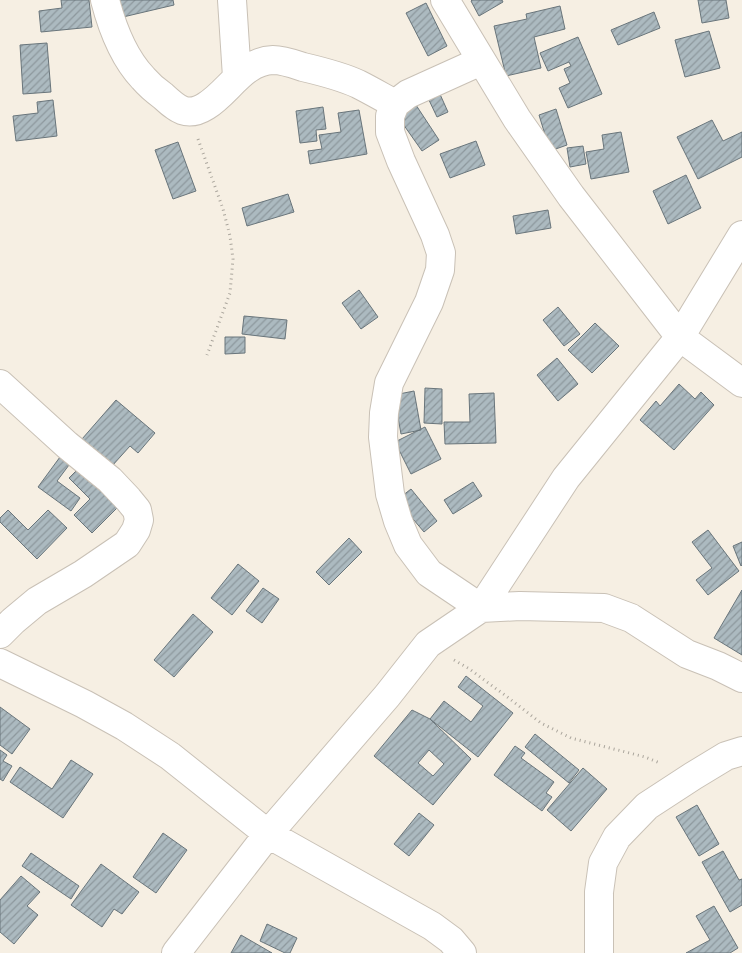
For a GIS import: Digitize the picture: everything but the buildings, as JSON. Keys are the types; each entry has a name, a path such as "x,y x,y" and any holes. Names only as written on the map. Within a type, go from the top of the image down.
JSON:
{"street":[{"path":"105,0 118,39 130,60 142,77 176,109 190,112 205,107 224,92 237,77 257,63 274,60 356,83 395,104"},
{"path":"232,0 237,77"},
{"path":"445,0 517,119 571,196 680,337 742,383"},
{"path":"482,61 408,94 395,104 390,116 390,132 400,161 436,235 441,253 440,270 429,302 389,383 384,413 383,437 390,494 398,522 408,545 429,574 481,608 520,606 604,608 631,618 687,654 742,678"},
{"path":"176,953 268,834 387,696 428,644 481,608 566,478 680,337 742,235"},
{"path":"0,384 66,445 110,480 137,510 139,520 136,530 127,544 83,574 37,601 0,634"},
{"path":"0,663 124,726 170,756 268,834 432,926 451,940 462,953"},
{"path":"599,953 599,892 603,863 617,837 647,806 726,756 742,751"}],"path":[{"path":"190,112 206,164 223,209 230,236 233,259 230,293 207,355"},
{"path":"428,644 468,668 542,723 571,738 645,757 693,776"}]}
